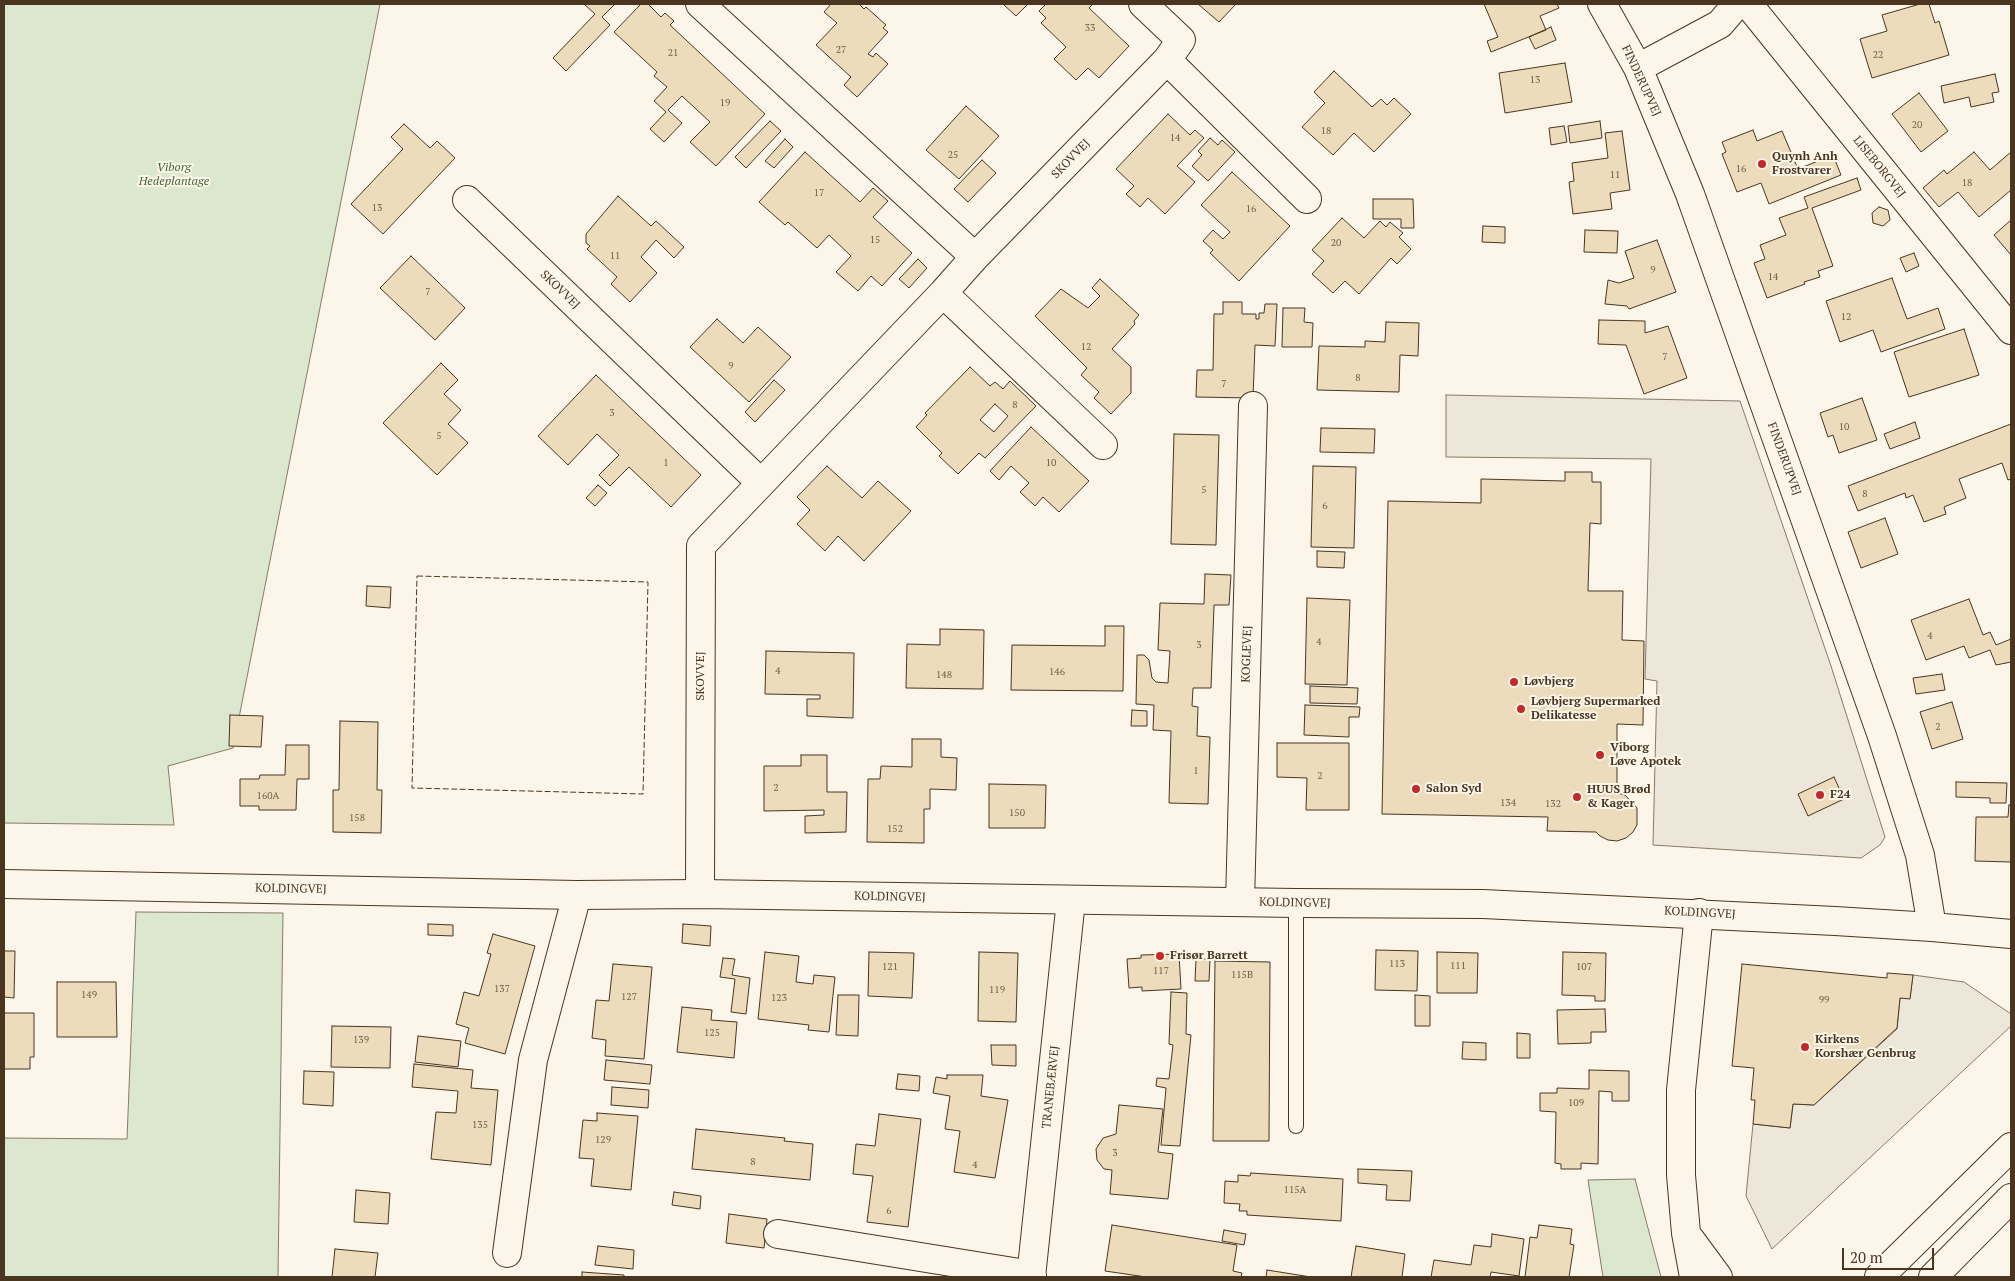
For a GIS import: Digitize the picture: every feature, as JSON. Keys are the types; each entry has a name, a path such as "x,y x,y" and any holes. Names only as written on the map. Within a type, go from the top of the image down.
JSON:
{"street":[{"path":"700,4 975,257"},
{"name":"SKOVVEJ","path":"700,894 701,546 943,293 975,257 1167,60 1181,40 1144,4"},
{"name":"FINDERUPVEJ","path":"1602,4 1638,68 1690,194 1882,736 1920,855 1932,927"},
{"path":"1638,68 1720,24 1737,4"},
{"name":"LISEBORGVEJ","path":"1748,4 2011,330"},
{"path":"1167,60 1307,199"},
{"name":"SKOVVEJ","path":"467,200 761,483"},
{"path":"943,293 1103,445"},
{"name":"KOGLEVEJ","path":"1240,902 1253,406"},
{"name":"KOLDINGVEJ","path":"4,884 578,895 700,894 1482,904 1699,913 1932,927 2011,934"},
{"path":"507,1253 533,1060 578,895"},
{"name":"TRANEBÆRVEJ","path":"778,1234 1031,1276 1071,900"},
{"path":"1694,1277 1686,1233 1681,1175 1681,1090 1699,913"},
{"path":"1879,1277 2011,1147"},
{"path":"1933,1277 2011,1198"},
{"path":"1686,1233 1718,1277"}],"lane":[{"path":"1296,903 1296,1126"}],"green space":[{"name":"Viborg Hedeplantage","path":"4,4 380,4 233,748 168,766 174,825 4,823"},
{"path":"136,912 283,913 278,1277 4,1277 4,1138 127,1139"},
{"path":"1635,1179 1661,1277 1603,1277 1588,1180"}],"shaded area":[{"path":"1446,395 1740,401 1831,666 1885,837 1880,845 1861,858 1653,845 1657,681 1645,679 1651,459 1446,457"},
{"path":"1913,975 1964,982 2011,1014 2011,1026 1772,1249 1746,1196 1753,1124 1790,1128 1793,1104 1814,1105 1897,1029 1900,998 1910,998"}],"building":[{"path":"584,4 615,4 602,17 610,25 566,71 553,58 595,14"},
{"path":"641,4 648,4 661,17 665,13 674,21 670,25 765,114 716,166 690,142 710,122 682,96 668,110 682,123 664,142 650,129 666,112 654,101 667,87 654,76 657,72 614,32"},
{"path":"831,4 859,4 864,9 866,7 886,25 883,28 888,32 868,54 873,57 876,53 888,64 857,97 844,85 851,77 816,45 837,23 824,12"},
{"path":"1028,4 1016,16 1004,5"},
{"path":"1046,4 1093,4 1089,8 1129,46 1099,78 1088,68 1076,80 1054,59 1066,47 1041,23 1046,18 1039,11"},
{"path":"1198,4 1236,4 1219,22"},
{"path":"1484,4 1557,4 1559,8 1540,16 1546,30 1491,52 1487,41 1498,37"},
{"path":"1920,4 1929,4 1935,23 1939,21 1949,55 1872,78 1860,39 1887,31 1882,15"},
{"path":"1551,27 1556,40 1535,49 1529,37"},
{"path":"1565,63 1572,102 1505,113 1499,73"},
{"path":"1334,71 1372,107 1381,99 1387,105 1394,98 1411,114 1374,152 1354,133 1333,155 1302,127 1325,103 1314,92"},
{"path":"1995,74 1999,92 1992,93 1994,102 1971,107 1969,97 1944,103 1941,86"},
{"path":"1919,93 1948,131 1921,152 1892,114"},
{"path":"966,106 999,136 959,179 926,150"},
{"path":"1168,114 1190,135 1195,130 1204,138 1177,166 1195,182 1165,214 1148,198 1140,207 1126,194 1134,186 1116,169"},
{"path":"770,121 781,131 746,168 735,157"},
{"path":"1600,121 1602,138 1570,143 1568,126"},
{"path":"404,124 430,148 437,141 455,158 383,234 351,204 403,149 391,137"},
{"path":"1564,126 1567,142 1551,145 1549,128"},
{"path":"1753,130 1757,141 1782,131 1798,169 1833,155 1841,175 1769,204 1761,183 1737,192 1722,154 1726,152 1722,142"},
{"path":"1622,131 1630,190 1610,193 1612,209 1573,214 1569,182 1574,181 1572,163 1608,158 1605,133"},
{"path":"1210,138 1218,145 1222,140 1235,152 1208,181 1192,166 1202,155 1198,151"},
{"path":"785,139 793,147 774,168 765,161"},
{"path":"805,152 860,202 873,188 888,201 873,217 912,253 882,286 871,276 858,291 836,272 851,256 829,235 817,248 788,222 785,225 759,202"},
{"path":"1974,152 1990,170 2011,152 2011,190 1979,217 1958,192 1939,207 1923,188 1944,170 1947,174"},
{"path":"982,160 996,173 968,202 954,189"},
{"path":"1232,172 1290,226 1239,281 1210,253 1213,250 1203,241 1213,230 1223,239 1230,232 1201,205"},
{"path":"1857,178 1861,190 1812,208 1833,266 1818,271 1820,277 1767,298 1754,263 1765,259 1760,245 1786,235 1779,218 1808,208 1804,197"},
{"path":"618,196 651,226 656,221 684,247 674,258 656,240 641,257 657,273 630,302 611,284 617,277 587,249 590,246 586,243 586,234"},
{"path":"1373,199 1413,199 1414,228 1401,228 1401,219 1373,219"},
{"path":"1879,207 1888,210 1890,220 1883,226 1873,223 1872,213"},
{"path":"1342,218 1364,238 1380,221 1386,227 1390,222 1403,233 1399,237 1411,249 1397,264 1391,258 1359,294 1345,281 1333,293 1312,274 1324,261 1312,250"},
{"path":"2011,220 2011,255 1994,235"},
{"path":"1483,226 1505,227 1505,243 1482,242"},
{"path":"1585,230 1618,231 1617,253 1584,252"},
{"path":"1657,240 1676,292 1629,309 1627,306 1605,304 1608,280 1619,283 1634,278 1625,251"},
{"path":"1914,253 1919,266 1906,272 1900,258"},
{"path":"411,256 465,308 435,340 380,288"},
{"path":"918,259 927,268 909,288 899,279"},
{"path":"1892,278 1907,319 1938,308 1945,329 1881,352 1873,330 1840,342 1826,301"},
{"path":"1100,279 1139,315 1134,321 1135,324 1112,349 1131,367 1131,393 1111,414 1094,398 1099,392 1081,375 1087,368 1035,316 1061,289 1088,308 1100,296 1092,288"},
{"path":"1223,302 1242,302 1242,314 1256,314 1256,319 1259,319 1259,313 1264,313 1265,304 1277,304 1275,346 1255,345 1253,398 1196,397 1197,370 1213,370 1214,314 1223,314"},
{"path":"1283,308 1305,308 1304,322 1313,323 1312,347 1282,347"},
{"path":"717,319 743,343 758,327 791,357 749,402 690,347"},
{"path":"1599,320 1645,321 1645,333 1668,326 1687,378 1644,394 1626,345 1598,344"},
{"path":"1386,322 1419,323 1418,356 1400,355 1399,392 1317,390 1319,346 1365,347 1365,341 1385,342"},
{"path":"1964,329 1979,375 1909,397 1894,352"},
{"path":"441,363 458,380 444,394 461,410 448,424 468,443 437,475 383,423"},
{"path":"970,367 990,386 995,382 1003,389 1010,381 1036,406 985,458 979,453 958,474 939,456 942,453 916,427 927,415 925,413","holes":["995,404 1008,416 994,432 980,420"]},
{"path":"596,375 701,475 671,507 629,467 610,486 599,475 619,455 597,434 568,465 538,436"},
{"path":"774,380 785,390 755,422 745,412"},
{"path":"1862,398 1877,440 1839,453 1833,435 1828,437 1820,413"},
{"path":"1915,422 1920,438 1890,449 1884,434"},
{"path":"2011,424 2011,479 2008,480 2002,463 1959,479 1966,498 1944,507 1946,514 1924,522 1913,495 1906,498 1905,493 1858,511 1848,486"},
{"path":"1031,427 1089,481 1059,512 1043,497 1035,506 1020,492 1029,483 1011,466 999,480 990,471"},
{"path":"1321,428 1375,429 1374,453 1320,452"},
{"path":"1174,434 1219,435 1216,545 1171,544"},
{"path":"827,466 862,498 878,481 911,511 864,561 838,536 825,551 797,524 810,510 797,497"},
{"path":"1313,466 1356,467 1354,548 1311,547"},
{"name":"Løvbjerg","path":"1565,472 1592,472 1592,482 1601,482 1601,524 1590,523 1588,591 1623,591 1622,640 1644,641 1643,725 1617,724 1617,793 1625,795 1637,808 1637,825 1626,838 1617,841 1608,840 1596,832 1547,831 1548,817 1382,814 1388,501 1481,503 1481,479 1565,481"},
{"path":"598,485 607,493 595,506 586,498"},
{"path":"1885,518 1898,554 1861,568 1848,532"},
{"path":"1317,551 1345,552 1344,568 1317,567"},
{"path":"1205,574 1231,575 1229,605 1214,605 1211,688 1193,688 1192,706 1198,707 1197,736 1210,737 1208,804 1169,803 1171,731 1153,730 1154,705 1136,704 1137,655 1144,655 1149,660 1152,678 1156,682 1168,683 1170,651 1158,650 1160,603 1204,604"},
{"path":"367,586 391,587 390,608 366,606"},
{"path":"1307,598 1350,600 1347,685 1305,684"},
{"path":"1969,599 1983,635 1990,632 1996,645 2011,639 2011,662 1996,665 1990,650 1969,658 1964,646 1926,660 1911,620"},
{"path":"1105,626 1124,626 1123,691 1011,690 1012,645 1105,646"},
{"path":"940,629 984,630 983,689 906,688 907,644 940,645"},
{"path":"766,651 854,653 853,718 807,716 807,699 820,699 820,695 765,694"},
{"path":"1942,674 1945,690 1916,694 1913,678"},
{"path":"1310,686 1358,688 1357,704 1310,703"},
{"path":"1952,702 1963,739 1932,749 1920,712"},
{"path":"1305,705 1360,707 1359,717 1349,717 1349,737 1304,735"},
{"path":"1132,710 1147,711 1147,726 1131,726"},
{"path":"230,715 263,716 261,747 229,746"},
{"path":"340,721 378,722 377,790 382,790 381,833 333,832 333,790 339,790"},
{"path":"912,739 941,739 941,757 957,758 956,790 930,789 930,809 924,809 924,843 867,842 868,779 880,779 881,766 912,767"},
{"path":"1277,743 1349,743 1349,810 1306,810 1307,778 1277,777"},
{"path":"286,745 309,745 309,779 297,779 296,810 259,810 259,806 240,806 240,779 259,779 260,775 285,775"},
{"path":"801,755 827,755 827,792 847,792 846,832 805,833 805,816 824,815 824,810 764,811 764,766 801,766"},
{"path":"1834,777 1844,799 1808,816 1798,794"},
{"path":"1956,782 2007,783 2006,803 1990,803 1990,798 1956,797"},
{"path":"989,784 1046,785 1045,828 989,828"},
{"path":"2009,805 2011,805 2011,862 1975,861 1976,817 2008,817"},
{"path":"428,924 453,925 453,936 428,935"},
{"path":"683,924 711,926 710,946 682,943"},
{"path":"493,934 535,946 505,1054 465,1043 469,1028 456,1024 464,992 479,996 491,954 487,953"},
{"path":"1376,950 1418,951 1417,991 1375,990"},
{"path":"4,951 15,951 14,998 4,997"},
{"path":"765,952 799,956 796,982 813,984 814,975 835,977 829,1032 808,1030 809,1025 758,1019"},
{"path":"869,952 914,953 912,998 868,996"},
{"path":"979,952 1018,953 1016,1022 978,1021"},
{"path":"1437,952 1478,953 1477,993 1437,993"},
{"path":"1563,952 1606,953 1605,1001 1595,1001 1595,996 1562,995"},
{"path":"1179,954 1181,989 1142,991 1142,987 1129,988 1127,959 1141,958 1141,955"},
{"path":"723,958 735,959 732,975 750,978 746,1014 731,1012 735,979 720,977"},
{"path":"1196,959 1210,959 1209,981 1195,981"},
{"path":"1215,961 1270,962 1269,1141 1213,1141"},
{"path":"613,964 652,967 644,1059 605,1056 606,1040 592,1038 596,1000 609,1001"},
{"name":"Kirkens Korshær Genbrug","path":"1742,964 1887,978 1887,973 1913,975 1910,999 1900,998 1897,1028 1814,1105 1793,1104 1790,1128 1753,1124 1755,1100 1751,1100 1754,1068 1732,1066"},
{"path":"57,982 116,982 117,1037 57,1037"},
{"path":"1171,992 1187,993 1186,1034 1191,1035 1180,1146 1161,1145 1166,1088 1156,1086 1157,1078 1169,1079 1173,1045 1169,1044"},
{"path":"838,995 859,995 858,1036 836,1035"},
{"path":"1415,995 1430,996 1430,1026 1415,1026"},
{"path":"682,1007 712,1010 711,1020 737,1022 734,1058 677,1052"},
{"path":"1605,1009 1606,1032 1591,1032 1591,1043 1558,1044 1557,1010"},
{"path":"4,1013 34,1013 34,1057 30,1057 30,1069 4,1069"},
{"path":"332,1026 391,1027 390,1068 331,1067"},
{"path":"1517,1033 1530,1034 1530,1058 1517,1058"},
{"path":"418,1036 461,1041 458,1067 415,1062"},
{"path":"1463,1042 1486,1043 1486,1060 1462,1059"},
{"path":"991,1045 1016,1045 1016,1066 992,1065"},
{"path":"606,1060 652,1065 650,1084 604,1080"},
{"path":"414,1064 473,1070 471,1088 498,1090 491,1165 431,1159 436,1112 456,1113 458,1091 412,1087"},
{"path":"1589,1070 1629,1071 1629,1101 1612,1101 1612,1092 1599,1091 1598,1164 1581,1163 1581,1169 1561,1169 1561,1164 1555,1163 1556,1112 1540,1111 1540,1093 1557,1093 1557,1088 1589,1089"},
{"path":"304,1071 334,1072 333,1106 303,1104"},
{"path":"898,1074 920,1076 919,1091 896,1089"},
{"path":"947,1075 983,1075 981,1096 1008,1100 995,1178 954,1172 960,1131 945,1129 950,1096 933,1093 936,1077 947,1079"},
{"path":"612,1087 649,1090 648,1108 611,1105"},
{"path":"1119,1105 1163,1109 1158,1152 1173,1154 1168,1199 1110,1194 1112,1170 1104,1169 1097,1160 1096,1149 1103,1138 1116,1134"},
{"path":"597,1113 638,1116 631,1190 591,1186 594,1159 579,1158 583,1120 597,1121"},
{"path":"879,1114 921,1119 908,1227 867,1222 873,1176 853,1174 856,1144 875,1146"},
{"path":"696,1129 785,1138 784,1141 813,1144 810,1180 692,1169"},
{"path":"1358,1169 1412,1171 1410,1201 1386,1200 1387,1185 1358,1183"},
{"path":"1251,1173 1343,1179 1341,1221 1247,1215 1247,1211 1239,1211 1240,1204 1224,1203 1225,1181 1238,1182 1238,1175 1250,1176"},
{"path":"356,1190 390,1193 388,1224 354,1222"},
{"path":"674,1192 701,1196 700,1209 672,1205"},
{"path":"729,1214 767,1219 764,1248 726,1243"},
{"path":"1112,1225 1237,1245 1233,1271 1242,1273 1241,1277 1146,1277 1105,1271"},
{"path":"1539,1225 1572,1229 1570,1244 1574,1245 1569,1277 1525,1277 1530,1237 1537,1238"},
{"path":"1224,1230 1246,1234 1244,1245 1222,1241"},
{"path":"1492,1234 1524,1239 1519,1276 1491,1272 1490,1277 1431,1277 1434,1260 1471,1265 1474,1245 1491,1247"},
{"path":"598,1246 634,1250 633,1269 595,1265"},
{"path":"1356,1246 1405,1254 1402,1277 1351,1277"},
{"path":"335,1249 378,1253 375,1277 332,1277"},
{"path":"1267,1270 1311,1277 1266,1277"},
{"path":"582,1272 624,1275 624,1277 582,1277"}],"fence":[{"path":"417,576 648,582 643,794 412,788 417,576"}],"place":[{"name":"Quynh Anh Frostvarer","path":"1762,164"},
{"name":"Løvbjerg","path":"1514,682"},
{"name":"Løvbjerg Supermarked Delikatesse","path":"1521,709"},
{"name":"Viborg Løve Apotek","path":"1600,755"},
{"name":"Salon Syd","path":"1416,789"},
{"name":"F24","path":"1820,795"},
{"name":"HUUS Brød & Kager","path":"1577,797"},
{"name":"Frisør Barrett","path":"1160,956"},
{"name":"Kirkens Korshær Genbrug","path":"1805,1047"}]}
